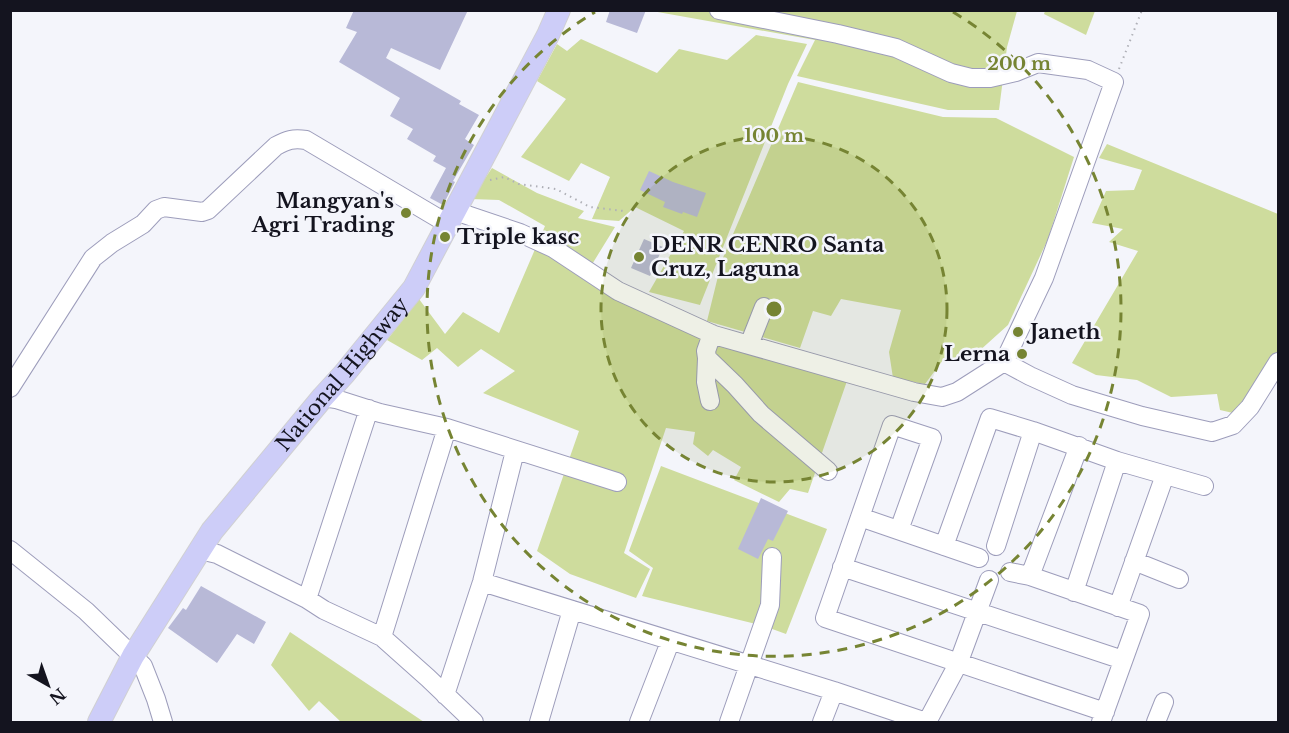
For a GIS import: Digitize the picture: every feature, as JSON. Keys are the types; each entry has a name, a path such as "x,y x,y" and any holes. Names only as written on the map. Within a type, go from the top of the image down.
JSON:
{"main road":[{"name":"National Highway","path":"99,723 134,656 218,523 414,288 548,35 559,10"}],"street":[{"path":"10,388 93,258 143,224 156,210 164,207 202,212 208,210 276,146 293,138 306,140 452,218 520,233 553,248 618,291 712,334 942,398 957,392 1004,362 1044,278 1114,82 1088,70 1038,63 1016,72 990,78 971,78 951,73 896,48 719,10"},
{"path":"749,345 764,307"},
{"path":"710,401 706,382 706,351 712,334"},
{"path":"706,358 762,414 828,471"},
{"path":"1004,362 1072,395 1142,416 1212,432 1233,425 1250,407 1278,362"},
{"path":"323,397 447,428 617,482"},
{"path":"306,599 369,409"},
{"path":"944,546 990,418 1079,446 1117,461 1204,486"},
{"path":"899,530 932,438 892,425 825,618 1103,717 1140,614 1030,576 1010,572"},
{"path":"382,638 447,428"},
{"path":"996,546 1033,431"},
{"path":"1030,576 1079,446"},
{"path":"445,695 482,582 515,451"},
{"path":"1074,592 1117,461"},
{"path":"1118,607 1165,475"},
{"path":"860,517 979,558"},
{"path":"996,546 1005,549 1011,556 1012,566 1010,572 1001,580 988,580 980,571 979,558 986,549 996,546"},
{"path":"10,550 86,611 143,666 163,723"},
{"path":"200,550 217,554 382,638 474,723"},
{"path":"729,723 770,605 772,557"},
{"path":"1134,561 1179,579"},
{"path":"842,567 1123,660"},
{"path":"482,582 834,691 920,722 957,664 988,580"},
{"path":"539,723 572,610"},
{"path":"639,723 670,642"},
{"path":"822,723 834,691"},
{"path":"1156,723 1164,702"}],"path":[{"path":"1114,82 1142,10"},
{"path":"468,183 504,177 519,184 556,189 590,207 624,211"}],"green space":[{"path":"1045,10 1095,11 1086,35 1044,14"},
{"path":"652,11 1017,11 1007,47 999,110 948,110 797,76 815,40"},
{"path":"756,35 807,44 788,84 700,305 649,292 684,231 635,207 619,221 592,219 610,177 581,163 569,181 521,157 566,99 537,81 557,44 567,51 581,39 657,73 679,49 727,60"},
{"path":"798,82 943,117 996,118 1074,157 1048,239 1008,325 967,362 943,360 925,384 893,378 889,352 901,310 841,299 831,316 813,311 800,348 707,321 722,260"},
{"path":"1107,144 1278,214 1278,382 1233,413 1220,410 1217,394 1171,397 1137,380 1096,375 1072,363 1138,251 1109,242 1123,229 1092,223 1106,191 1134,190 1142,170 1099,158"},
{"path":"492,168 537,193 584,211 578,218 615,227 583,279 612,296 701,339 847,381 808,493 790,489 779,502 734,480 741,467 713,450 708,456 693,444 695,432 666,428 624,553 650,569 636,598 570,574 537,551 579,431 483,393 515,371 481,349 458,367 437,348 422,360 387,340 419,299 445,334 463,312 499,333 545,226 499,200 471,199"},
{"path":"661,466 827,529 786,634 764,626 642,596 653,568 629,551"},
{"path":"290,632 424,722 341,722 319,701 309,711 271,665"}],"building":[{"path":"354,10 468,10 440,70 391,48 386,58 461,101 459,104 479,115 465,139 474,145 453,181 455,182 443,205 430,198 446,168 433,161 436,156 407,139 413,129 390,116 400,98 339,62 357,32 346,28"},
{"path":"610,10 646,10 637,33 606,22"},
{"path":"649,171 706,193 697,217 663,207 665,202 640,190"},
{"path":"644,239 663,247 650,276 631,268"},
{"path":"761,498 788,511 773,541 768,539 758,559 738,549"},
{"path":"201,586 266,622 254,644 237,634 217,663 168,628 183,608 186,610"}],"place":[{"name":"Mangyan's Agri Trading","path":"406,213"},
{"name":"Triple kasc","path":"445,237"},
{"name":"DENR CENRO Santa Cruz, Laguna","path":"639,257"},
{"name":"Janeth","path":"1018,332"},
{"name":"Lerna","path":"1022,354"}]}
